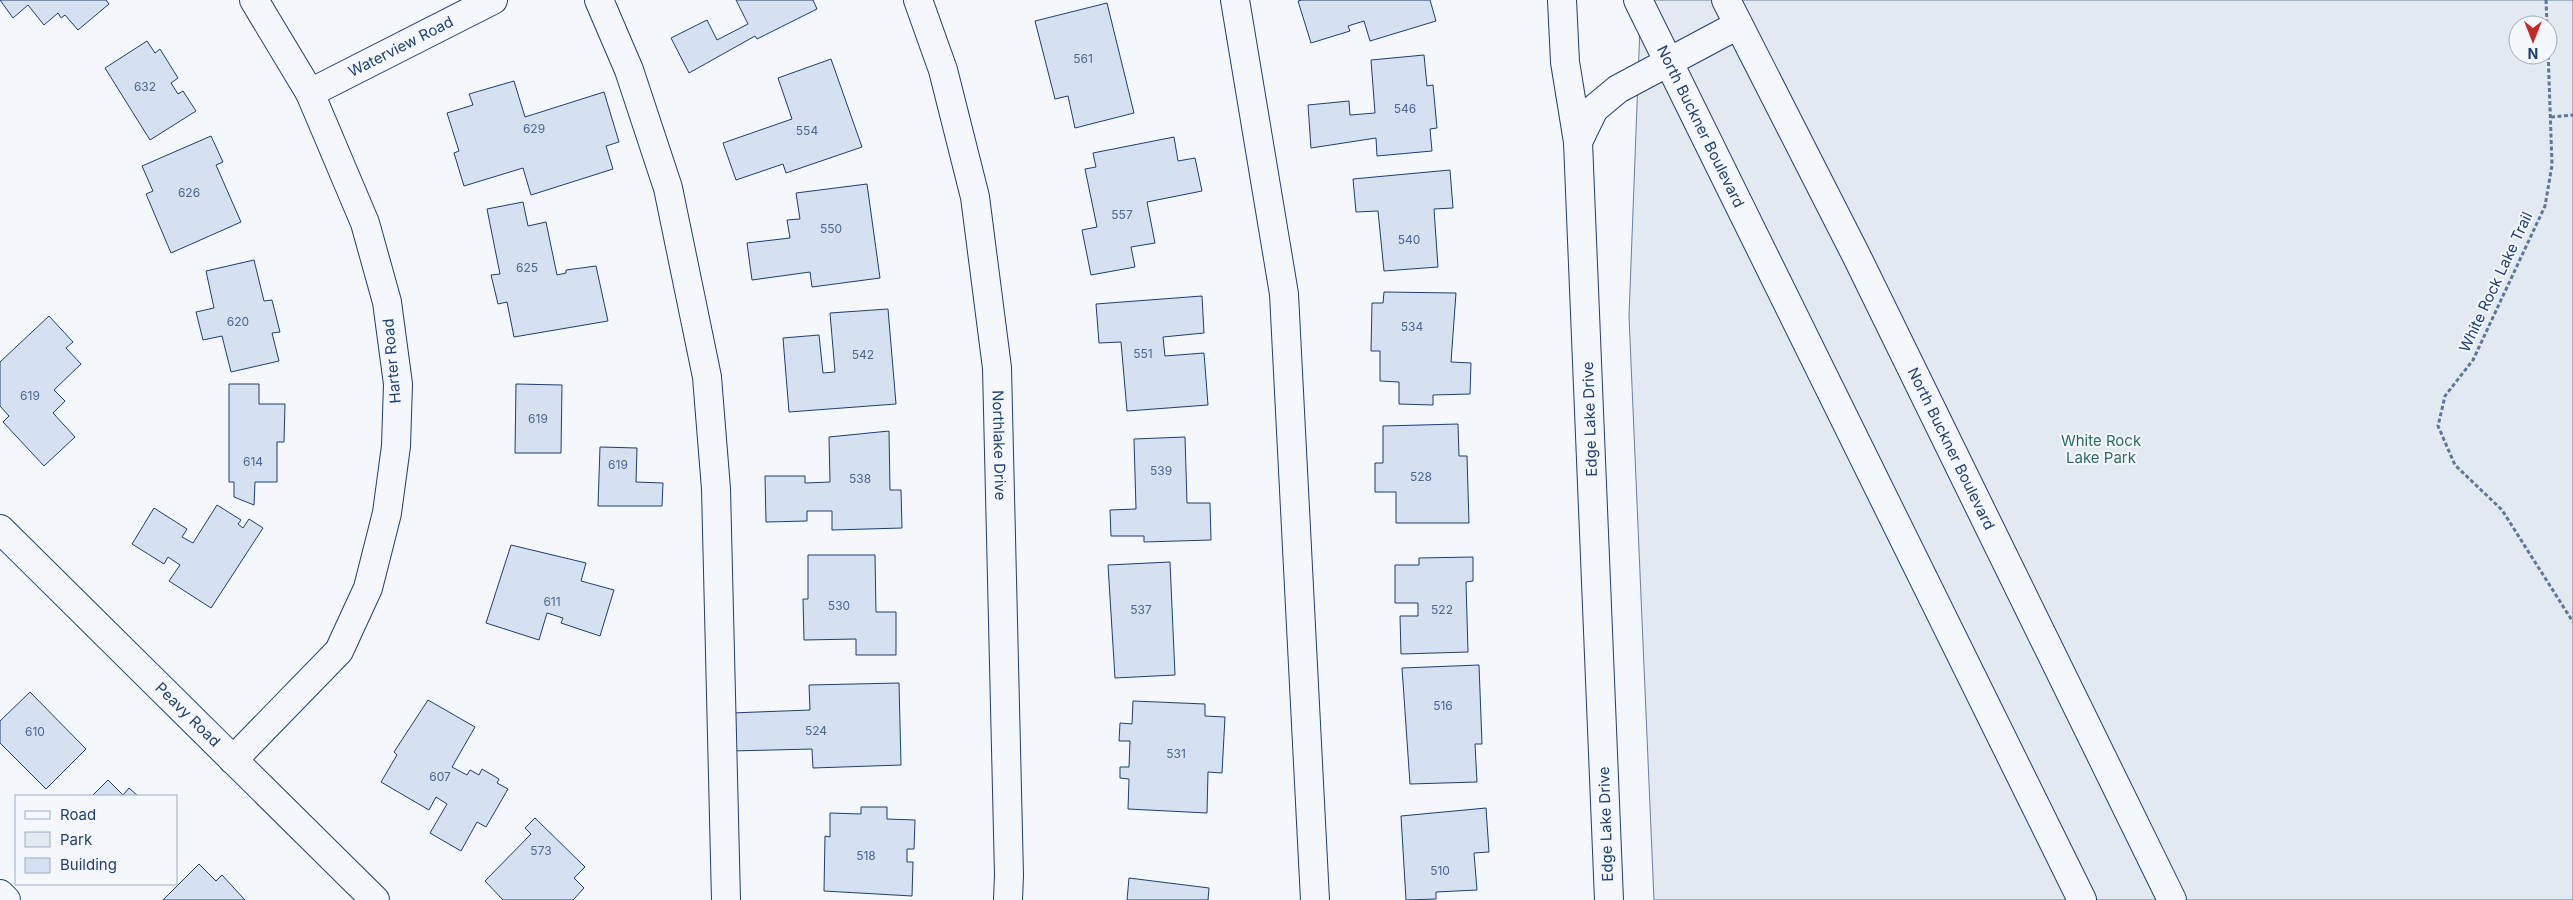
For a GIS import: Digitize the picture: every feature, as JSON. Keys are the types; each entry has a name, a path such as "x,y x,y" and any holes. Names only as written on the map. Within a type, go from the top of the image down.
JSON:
{"street":[{"name":"Harter Road","path":"233,760 339,651 368,588 387,513 396,446 398,384 387,302 365,223 310,92 254,0"},
{"name":"Waterview Road","path":"310,92 493,0"},
{"path":"599,0 628,70 668,188 707,377 716,488 726,900"},
{"name":"Northlake Drive","path":"918,0 943,70 975,197 997,368 1009,875 1008,900"},
{"path":"1235,0 1284,294 1315,900"},
{"path":"1562,0 1565,62 1578,142"},
{"name":"North Buckner Boulevard","path":"1638,0 2082,900"},
{"name":"North Buckner Boulevard","path":"1726,0 1855,253 2172,900"},
{"name":"Edge Lake Drive","path":"1609,900 1578,142 1594,109 1618,89 1668,60 1738,25"},
{"name":"Peavy Road","path":"0,529 375,900"},
{"path":"0,894 6,900"}],"path":[{"path":"2546,0 2547,15"},
{"name":"White Rock Lake Trail","path":"2549,65 2552,165 2544,206 2473,360 2445,396 2438,426 2455,465 2502,510 2573,622"},
{"path":"2551,117 2573,115"}],"green space":[{"name":"White Rock Lake Park","path":"1641,0 2573,0 2573,900 1654,900 1629,316"}],"building":[{"path":"0,0 106,0 109,4 78,30 65,15 61,18 58,13 44,25 28,5 13,18"},
{"path":"736,0 813,0 817,9 757,39 755,36 689,73 671,38 707,20 717,40 748,24"},
{"path":"1430,0 1436,21 1370,41 1364,21 1348,26 1350,31 1311,43 1298,1"},
{"path":"1107,3 1134,113 1075,128 1068,96 1055,99 1035,21"},
{"path":"147,41 155,53 160,49 178,78 171,83 178,94 183,91 196,111 150,140 105,68"},
{"path":"1424,55 1427,86 1433,85 1437,128 1430,129 1432,151 1377,156 1376,138 1311,148 1308,105 1349,101 1350,115 1375,113 1371,60"},
{"path":"831,59 862,147 786,173 783,164 736,180 723,143 792,119 778,78"},
{"path":"514,81 525,117 604,92 619,142 606,146 613,169 531,195 523,168 464,186 454,153 459,151 447,113 473,105 469,94"},
{"path":"211,136 223,162 216,165 241,222 171,253 146,194 153,191 142,166"},
{"path":"1174,137 1178,161 1195,158 1202,191 1147,202 1155,243 1131,247 1135,267 1091,275 1082,230 1097,227 1085,169 1096,167 1093,153"},
{"path":"1450,170 1453,208 1434,209 1438,267 1384,271 1378,211 1356,212 1353,179"},
{"path":"867,184 880,278 812,287 810,272 752,280 747,243 790,238 787,220 800,219 796,193"},
{"path":"523,202 528,226 546,222 557,275 566,273 566,270 596,266 608,321 514,337 507,302 498,304 491,275 500,274 487,209"},
{"path":"254,260 264,301 272,300 280,332 272,333 279,361 231,372 222,336 203,340 196,312 214,308 206,271"},
{"path":"1384,292 1456,293 1451,362 1471,363 1470,394 1433,395 1433,405 1399,404 1399,382 1380,381 1380,351 1371,351 1372,303 1383,303"},
{"path":"1202,296 1204,333 1163,337 1165,356 1204,353 1208,405 1127,411 1121,342 1099,343 1096,304"},
{"path":"888,309 896,404 789,412 783,338 819,335 823,373 835,372 830,313"},
{"path":"49,316 73,342 66,348 81,364 54,390 65,401 53,413 75,437 44,466 3,422 9,416 0,406 0,362"},
{"path":"229,384 259,384 259,404 285,404 284,442 277,442 277,482 255,482 254,505 234,497 234,482 229,482"},
{"path":"516,384 562,385 561,453 515,453"},
{"path":"1458,424 1459,456 1467,456 1469,523 1396,523 1396,492 1375,492 1375,463 1383,463 1383,426"},
{"path":"889,431 890,490 901,490 902,528 832,530 832,511 807,511 807,521 766,522 765,476 805,476 805,483 830,482 829,437"},
{"path":"1185,437 1187,503 1210,503 1211,540 1144,542 1144,536 1111,536 1110,510 1136,509 1134,439"},
{"path":"600,447 637,448 636,482 663,483 662,506 598,506"},
{"path":"217,505 241,520 238,524 243,528 249,519 263,528 211,608 169,581 180,565 168,557 164,564 132,544 154,508 187,529 182,537 193,543"},
{"path":"511,545 586,563 581,581 614,590 600,636 561,623 563,618 547,613 539,640 486,623"},
{"path":"808,555 875,555 876,612 896,612 896,655 856,655 856,639 804,640 803,599 808,599"},
{"path":"1473,557 1473,581 1466,582 1468,652 1401,654 1400,616 1418,616 1418,603 1395,603 1395,565 1419,565 1419,558"},
{"path":"1170,562 1175,675 1115,678 1108,565"},
{"path":"1479,665 1482,744 1475,744 1477,782 1410,784 1402,668"},
{"path":"899,683 901,765 813,768 812,749 732,751 731,713 810,710 809,685"},
{"path":"30,692 86,749 46,789 0,743 0,721"},
{"path":"428,700 475,727 452,767 467,775 470,770 479,775 482,769 499,779 497,783 508,789 486,827 477,822 461,851 430,833 447,804 436,797 429,810 381,782 397,755 394,752"},
{"path":"1133,701 1205,704 1205,716 1225,717 1222,773 1208,772 1207,813 1128,809 1129,779 1120,778 1120,767 1129,767 1130,741 1119,741 1120,723 1132,724"},
{"path":"108,780 123,795 93,795"},
{"path":"129,788 137,795 123,795"},
{"path":"861,807 887,807 887,819 915,820 914,849 907,849 907,862 913,862 912,896 824,891 825,836 830,837 830,813 861,814"},
{"path":"1486,808 1489,852 1474,853 1477,890 1436,892 1436,899 1406,900 1401,816"},
{"path":"535,818 585,867 574,878 584,888 573,900 503,900 485,881 531,834 525,828"},
{"path":"199,864 216,881 222,875 245,900 163,900"},
{"path":"1129,878 1209,888 1208,900 1127,900"}]}
